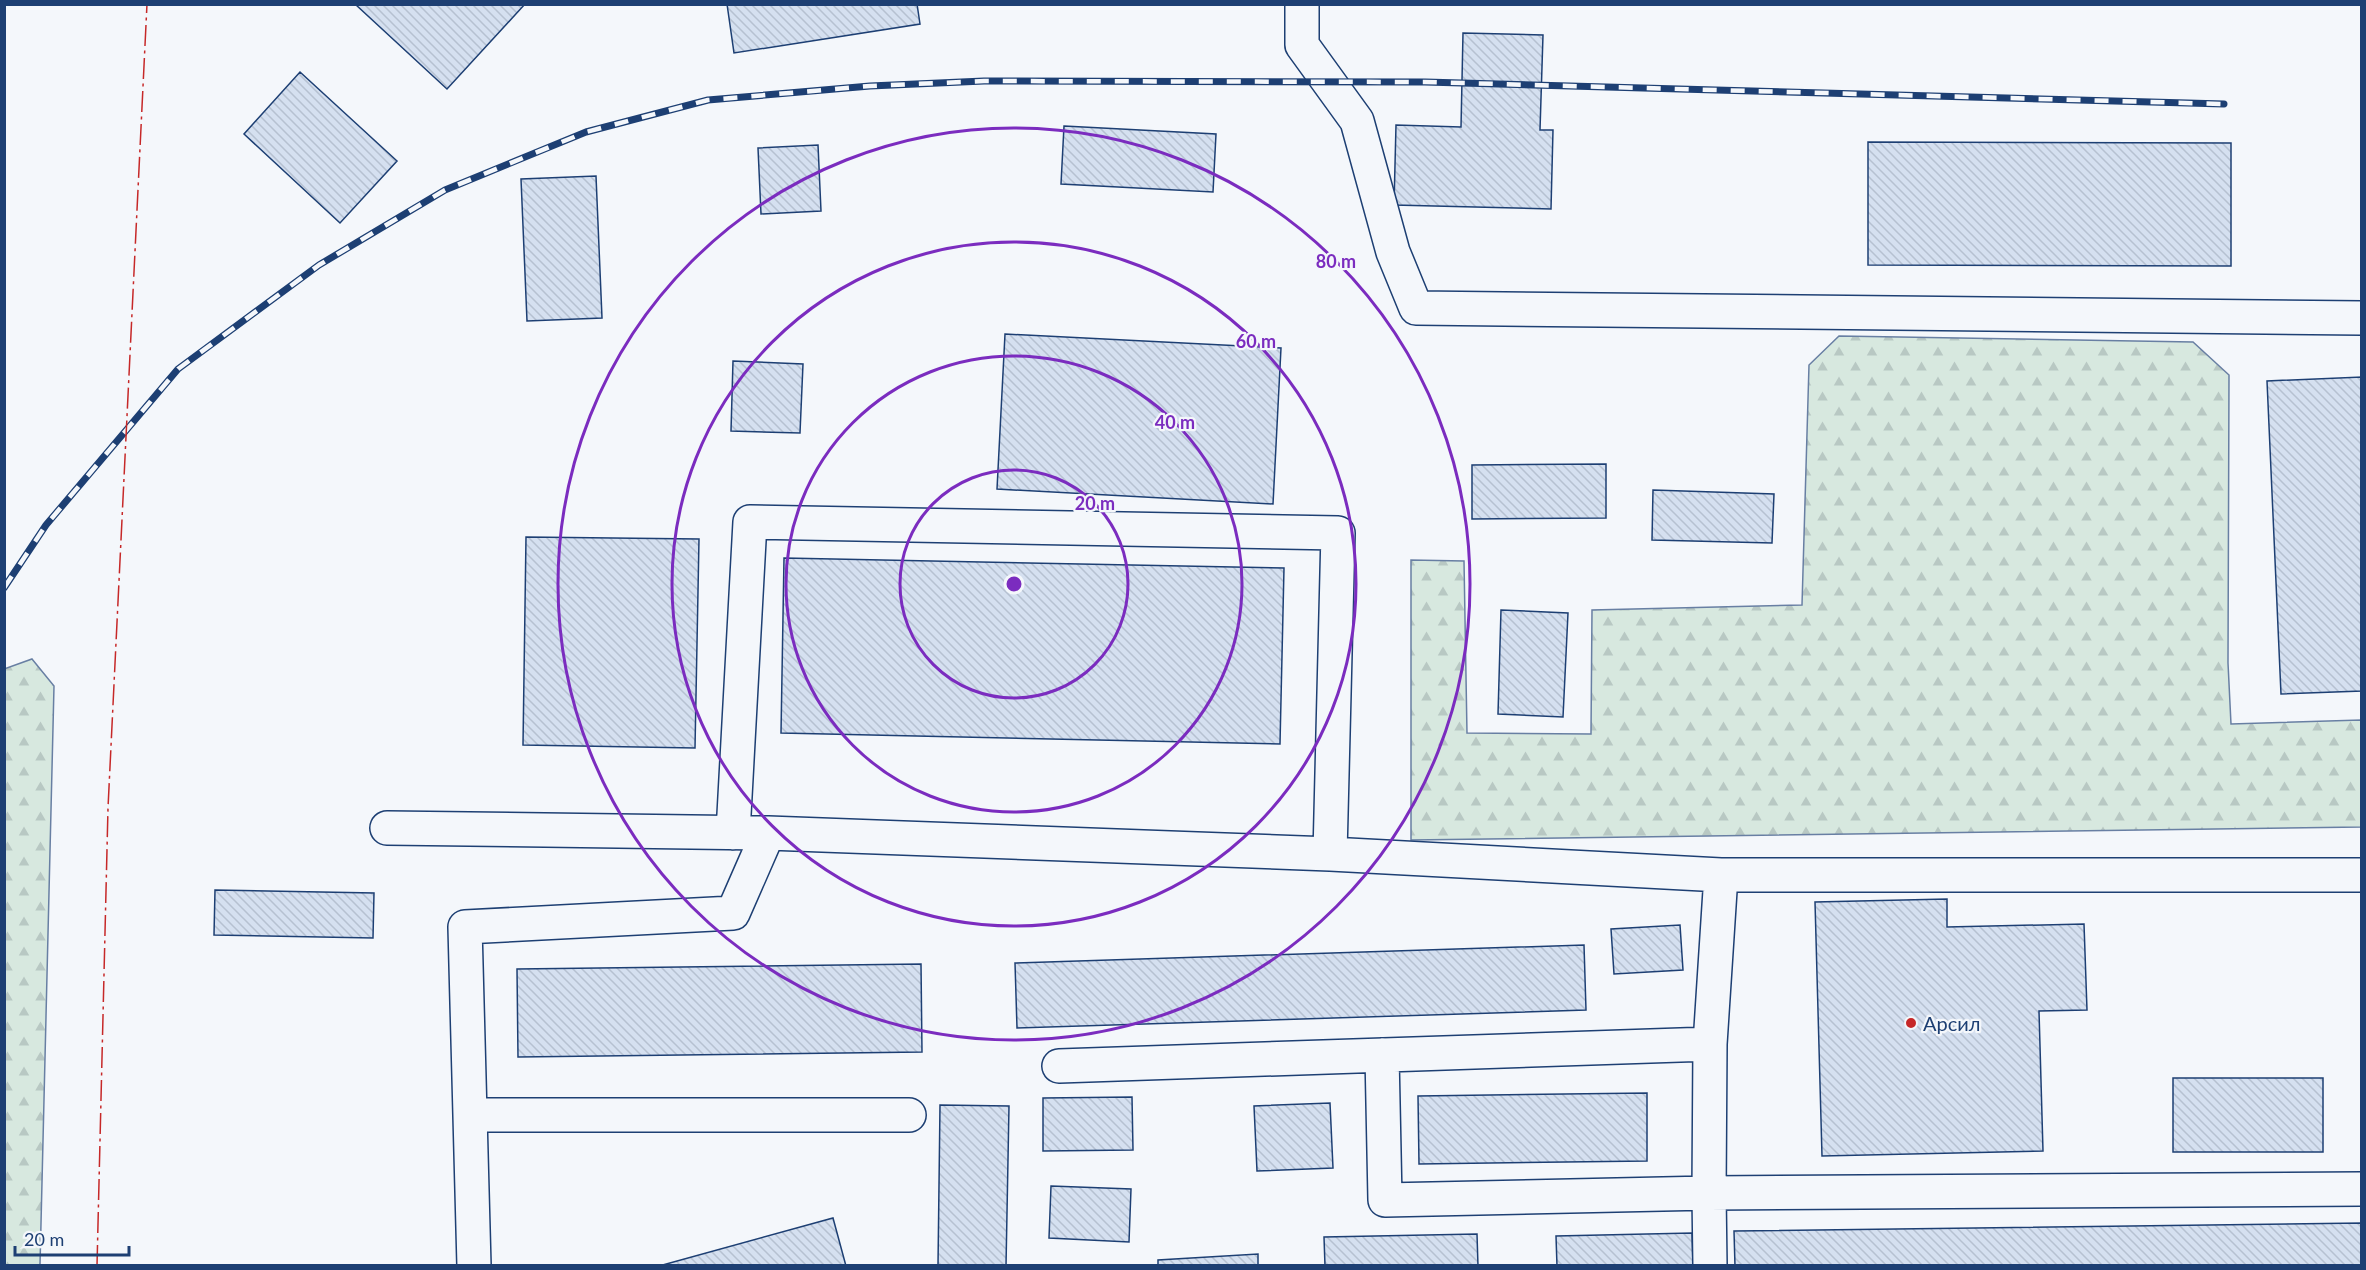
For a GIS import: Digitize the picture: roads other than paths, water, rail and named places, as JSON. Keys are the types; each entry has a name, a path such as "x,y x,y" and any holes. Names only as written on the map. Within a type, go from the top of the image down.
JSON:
{"lane":[{"path":"1302,4 1302,45 1357,121 1394,252 1416,308 2361,318"},
{"path":"733,833 750,522 1338,533 1330,854"},
{"path":"387,828 768,833 1330,854 1721,875 2361,875"},
{"path":"474,1266 465,927 733,913 768,833"},
{"path":"1710,1266 1710,1044 1721,875"},
{"path":"1059,1066 1710,1044"},
{"path":"1382,1055 1385,1200 1709,1193 2361,1189"},
{"path":"470,1115 909,1115"}],"railway":[{"path":"4,588 46,525 178,369 319,265 445,190 586,132 708,100 870,86 984,81 1425,82 2224,104"}],"place":[{"name":"Арсил","path":"1911,1023"}]}
